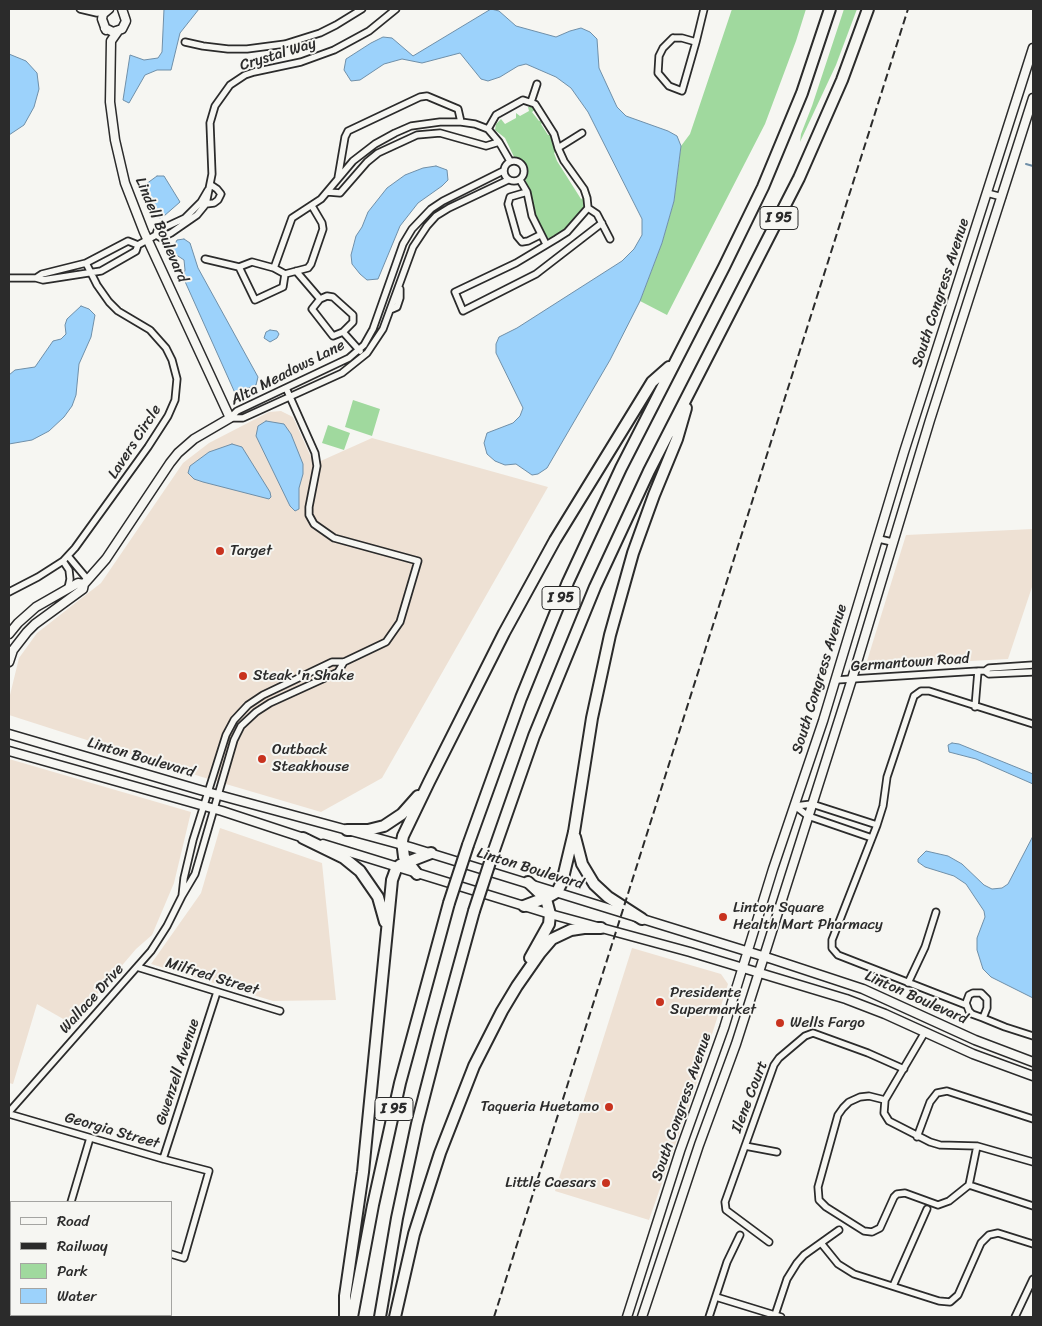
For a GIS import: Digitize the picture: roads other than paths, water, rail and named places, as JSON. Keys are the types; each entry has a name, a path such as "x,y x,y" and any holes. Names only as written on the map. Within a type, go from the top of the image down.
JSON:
{"highway":[{"name":"I 95","path":"352,1317 373,1205 400,1083 449,903 520,698 565,589 617,475 747,221 773,165 809,73 830,9"},
{"name":"I 95","path":"380,1317 399,1210 419,1116 445,1015 474,911 534,736 585,609 631,508 779,219 808,158 848,66 868,9"},
{"path":"417,874 406,861 402,845 403,836 429,782 510,621 558,534 652,382 675,361"},
{"path":"524,906 546,899 557,892 562,882 574,832 600,676 620,594 646,514 677,439 693,385"},
{"path":"347,830 373,829 389,824 406,810 429,782"},
{"path":"574,832 579,857 590,878 608,897 642,919"},
{"path":"303,838 347,860 364,875 378,897 386,933"},
{"path":"345,1317 345,1296 363,1172 392,884 397,867 406,861 431,853"},
{"path":"517,986 530,956 549,924 550,914 546,899 528,882"},
{"path":"395,1317 416,1227 440,1153 474,1066 502,1011 543,948 555,937 575,929 601,928"}],"main road":[{"path":"108,10 103,14 104,26 113,32 118,31"},
{"path":"111,41 125,25 126,16 121,10"},
{"name":"Lindell Boulevard","path":"104,26 111,41 110,102 115,140 125,183 148,239 230,418"},
{"name":"South Congress Avenue","path":"627,1317 674,1169 708,1075 836,680 904,452 1033,48"},
{"name":"South Congress Avenue","path":"642,1317 764,957 852,679 892,542 1033,98"},
{"path":"9,662 18,641 35,624 83,589 86,582 106,559 178,453 194,439 230,418"},
{"path":"9,634 36,607 78,583 86,582"},
{"name":"Linton Boulevard","path":"9,734 218,795 431,853 764,957 853,986 1033,1062"},
{"name":"Linton Boulevard","path":"9,751 214,809 550,914 759,972 866,1006 973,1054 1033,1076"},
{"path":"925,1032 931,1028 949,1028"}],"street":[{"path":"80,9 97,13 108,10"},
{"path":"185,42 228,49 247,49 285,44 336,26 362,9"},
{"name":"Crystal Way","path":"138,245 156,236 162,238 171,233 197,216 206,204 211,185 212,169 210,123 215,106 230,86 237,80 254,72 301,62 334,50 369,30 396,9"},
{"path":"696,42 673,38 663,48 658,60 657,69 662,80 669,86 682,91 696,42 704,9"},
{"path":"89,12 104,26"},
{"path":"530,102 537,84"},
{"path":"337,180 345,137 348,131 420,96 427,96 458,109 461,122"},
{"path":"488,129 496,115 523,100 535,104 554,134 564,161 584,189 588,198 588,208 566,232 516,263 454,292 463,310 536,274 602,223"},
{"path":"274,268 292,218 297,213 312,206 328,192 353,161 375,144 395,133 411,126 440,122 475,124 488,129 499,142 510,161"},
{"path":"328,192 340,193 367,162 378,153 417,135 440,133 486,146 499,142"},
{"path":"558,148 582,133"},
{"path":"510,161 517,161 522,165 524,171 520,180 514,182 508,180 503,171 505,165 510,161"},
{"name":"Alta Meadows Lane","path":"230,418 237,411 349,358 358,350 373,329 404,244 421,218 431,208 443,201 503,171"},
{"name":"Alta Meadows Lane","path":"230,418 243,418 290,397 342,372 364,355 375,343 390,310 399,301 400,286 413,247 420,234 436,216 449,208 508,180"},
{"path":"520,180 526,192 532,216 546,244"},
{"name":"Crystal Way","path":"206,204 214,203 221,194 211,185"},
{"name":"Crystal Way","path":"156,236 156,231 185,218 192,212 211,185"},
{"path":"526,192 510,197 508,204 517,236 522,242 528,242 540,235"},
{"path":"987,193 1002,197"},
{"path":"205,259 239,266 252,262 274,268 285,274 308,268 322,229 322,223 312,206"},
{"path":"588,208 596,214 610,238"},
{"path":"9,278 36,278 43,280 102,271 136,251 138,245 128,241 86,263 42,274 36,278"},
{"name":"Lavers Circle","path":"9,592 38,577 65,558 100,515 153,439 174,405 177,379 175,368 166,348 150,330 118,311 109,302 97,285 86,263"},
{"path":"239,266 255,300 283,287 285,274"},
{"path":"296,271 320,299"},
{"path":"327,296 333,297 353,315 353,322 343,332 333,336 312,309 320,299 327,296"},
{"path":"381,306 390,310"},
{"name":"Alta Meadows Lane","path":"343,332 364,355"},
{"path":"286,388 315,453 317,466 309,507 309,514 314,524 334,538 418,561 400,622 394,633 381,645 344,662"},
{"path":"879,539 892,542"},
{"path":"65,558 86,582"},
{"path":"65,558 70,579 68,588"},
{"name":"Wallace Drive","path":"182,896 193,840 226,736 234,720 248,705 271,691 332,662 344,662"},
{"name":"Wallace Drive","path":"9,1113 151,951 163,933 195,874 234,740 242,726 256,712 270,703 338,672 344,662"},
{"path":"1004,674 1009,671 1029,670 1032,665"},
{"name":"Germantown Road","path":"836,680 982,671 989,668 1032,665"},
{"path":"976,707 982,671"},
{"name":"Germantown Road","path":"982,671 989,674 1033,672"},
{"path":"966,1005 841,957 832,948 832,940 877,824 887,777 914,696 920,691 929,691 1033,724"},
{"path":"795,806 812,804 877,824"},
{"path":"795,806 808,816 872,838"},
{"path":"908,983 925,947 936,912"},
{"name":"Milfred Street","path":"137,967 280,1011"},
{"name":"Gwenzell Avenue","path":"163,1159 217,992"},
{"path":"982,1018 988,1004 985,996 977,992 973,993 967,999 966,1005 969,1011 982,1018 1033,1036"},
{"path":"925,1032 885,1100 884,1113 889,1121 916,1136 940,1145 977,1146 1033,1162"},
{"name":"Ilene Court","path":"770,1242 726,1210 725,1202 774,1065 801,1038 808,1034 817,1034 904,1068"},
{"path":"916,1136 930,1102 937,1093 947,1092 1033,1119"},
{"path":"885,1100 869,1096 860,1097 849,1102 838,1116 818,1187 819,1200 826,1207 864,1231 872,1232 880,1228 894,1196 897,1194 905,1193 938,1205 950,1201 969,1185 977,1146"},
{"name":"Georgia Street","path":"9,1113 163,1159 209,1170 184,1258 172,1254"},
{"path":"71,1201 90,1138"},
{"name":"Ilene Court","path":"745,1146 778,1152"},
{"path":"969,1185 1033,1206"},
{"path":"893,1286 927,1209"},
{"path":"716,1297 778,1316 785,1284 792,1271 804,1256 839,1230"},
{"path":"821,1243 832,1258 846,1270 858,1276 939,1301 950,1302 958,1295 981,1243 989,1235 998,1233 1033,1244"},
{"path":"709,1317 727,1262 740,1235"},
{"path":"1015,1317 1033,1279"}],"water":[{"path":"164,9 199,9 180,33 171,70 157,70 145,75 129,103 123,100 130,55 144,60 158,58 162,52"},
{"path":"491,9 499,11 516,26 556,37 581,28 590,32 597,39 599,68 617,107 626,116 677,136 681,146 674,201 662,243 640,301 610,360 547,468 538,474 532,475 516,464 505,465 495,461 487,454 484,443 487,433 513,423 520,416 523,408 496,353 496,344 499,337 517,328 622,261 634,249 642,235 642,219 588,112 571,88 556,77 526,64 488,81 481,79 460,53 422,63 402,59 384,64 360,80 351,81 344,70 346,59 383,37 392,38 413,56"},
{"path":"9,54 26,61 37,73 39,89 34,107 24,125 9,135"},
{"path":"436,166 447,170 448,180 418,203 400,226 378,279 367,280 352,264 351,255 356,236 368,212 387,188 405,175 423,168"},
{"path":"157,176 164,176 180,202 160,218 154,216 142,187"},
{"path":"184,239 190,243 198,268 258,377 256,385 235,393 183,277 185,270 184,260 175,254 173,248 177,240"},
{"path":"81,306 89,309 95,315 91,337 79,364 76,395 72,406 64,417 49,431 32,440 9,444 9,375 15,370 35,367 53,341 61,339 66,334 65,325 67,319"},
{"path":"270,330 277,331 279,334 277,338 270,342 264,338 266,332"},
{"path":"266,421 284,424 291,434 303,464 303,474 299,488 299,509 295,511 290,506 256,436 258,426"},
{"path":"232,444 242,447 270,492 271,497 269,499 203,482 194,479 188,473 190,466 209,452"},
{"path":"952,743 959,744 1033,774 1033,784 976,759 949,752 948,745"},
{"path":"1033,836 1033,998 991,977 983,969 977,950 977,938 985,917 984,911 966,884 954,876 925,867 918,862 918,859 926,851 948,856 962,864 984,885 992,889 1002,888 1008,884"}],"waterway":[{"path":"1026,164 1033,166"}],"railway":[{"path":"494,1317 908,9"}],"place":[{"name":"Target","path":"220,551"},
{"name":"Steak 'n Shake","path":"243,676"},
{"name":"Outback Steakhouse","path":"262,759"},
{"name":"Linton Square Health Mart Pharmacy","path":"723,917"},
{"name":"Presidente Supermarket","path":"660,1002"},
{"name":"Wells Fargo","path":"780,1023"},
{"name":"Taqueria Huetamo","path":"609,1107"},
{"name":"Little Caesars","path":"606,1183"}]}
